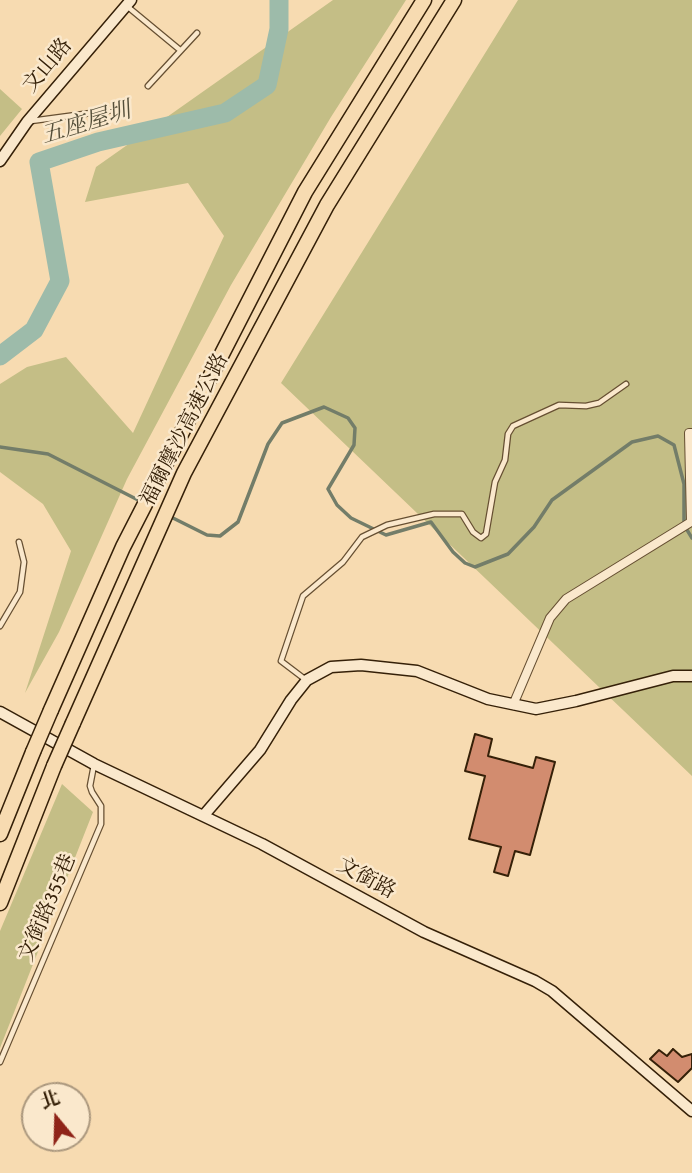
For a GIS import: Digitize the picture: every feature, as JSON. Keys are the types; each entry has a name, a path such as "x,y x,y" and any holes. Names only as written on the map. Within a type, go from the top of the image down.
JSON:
{"highway":[{"name":"福爾摩沙高速公路","path":"0,834 123,547 165,462 305,192 424,0"},
{"name":"福爾摩沙高速公路","path":"0,903 54,765 184,473 327,205 454,0"}],"main road":[{"name":"文山路","path":"0,161 26,121 128,2"},
{"path":"204,815 260,750 291,699 307,680 331,667 361,665 417,671 488,699 536,709 673,676 692,676"},
{"name":"文銜路","path":"0,712 94,764 204,815 424,932 552,991 692,1111"}],"street":[{"path":"513,705 550,618 566,599 691,522 692,433"}],"lane":[{"path":"128,2 180,50"},
{"path":"148,86 197,33"},
{"path":"26,121 121,108"},
{"path":"307,680 281,661 303,596 343,562 362,537 387,525 434,514 462,514 473,532 481,538 486,534 495,482 505,460 508,434 513,426 559,405 586,406 599,402 626,384"},
{"path":"0,626 20,592 24,562 19,542"},
{"name":"文銜路355巷","path":"0,1062 101,824 101,806 90,786 94,764"}],"shaded area":[{"path":"333,0 406,0 331,117 231,285 127,479 59,632 25,693 71,551 43,504 0,472 0,384 27,367 66,357 133,433 224,236 188,183 85,202 96,167"},
{"path":"518,0 692,0 692,776 281,383"},
{"path":"0,89 22,109 0,136"},
{"path":"62,784 93,812 0,1048 0,931"}],"building":[{"path":"475,734 492,739 488,756 533,768 536,757 555,762 530,855 515,851 508,876 494,872 501,847 469,839 485,776 465,771"},
{"path":"673,1049 682,1057 692,1054 692,1068 678,1082 650,1059 659,1050 667,1056"}],"waterway":[{"name":"五座屋圳","path":"0,356 34,330 60,281 39,162 98,142 225,113 267,85 279,29 279,0"},
{"path":"171,517 207,535 220,536 238,522 268,444 282,423 324,407 348,418 355,428 354,445 328,489 337,505 351,518 386,535 431,522 453,552 465,563 475,567 508,554 534,527 552,500 632,442 658,436 674,445 684,484 684,525 692,538"},
{"path":"0,447 48,454 142,502"}]}
